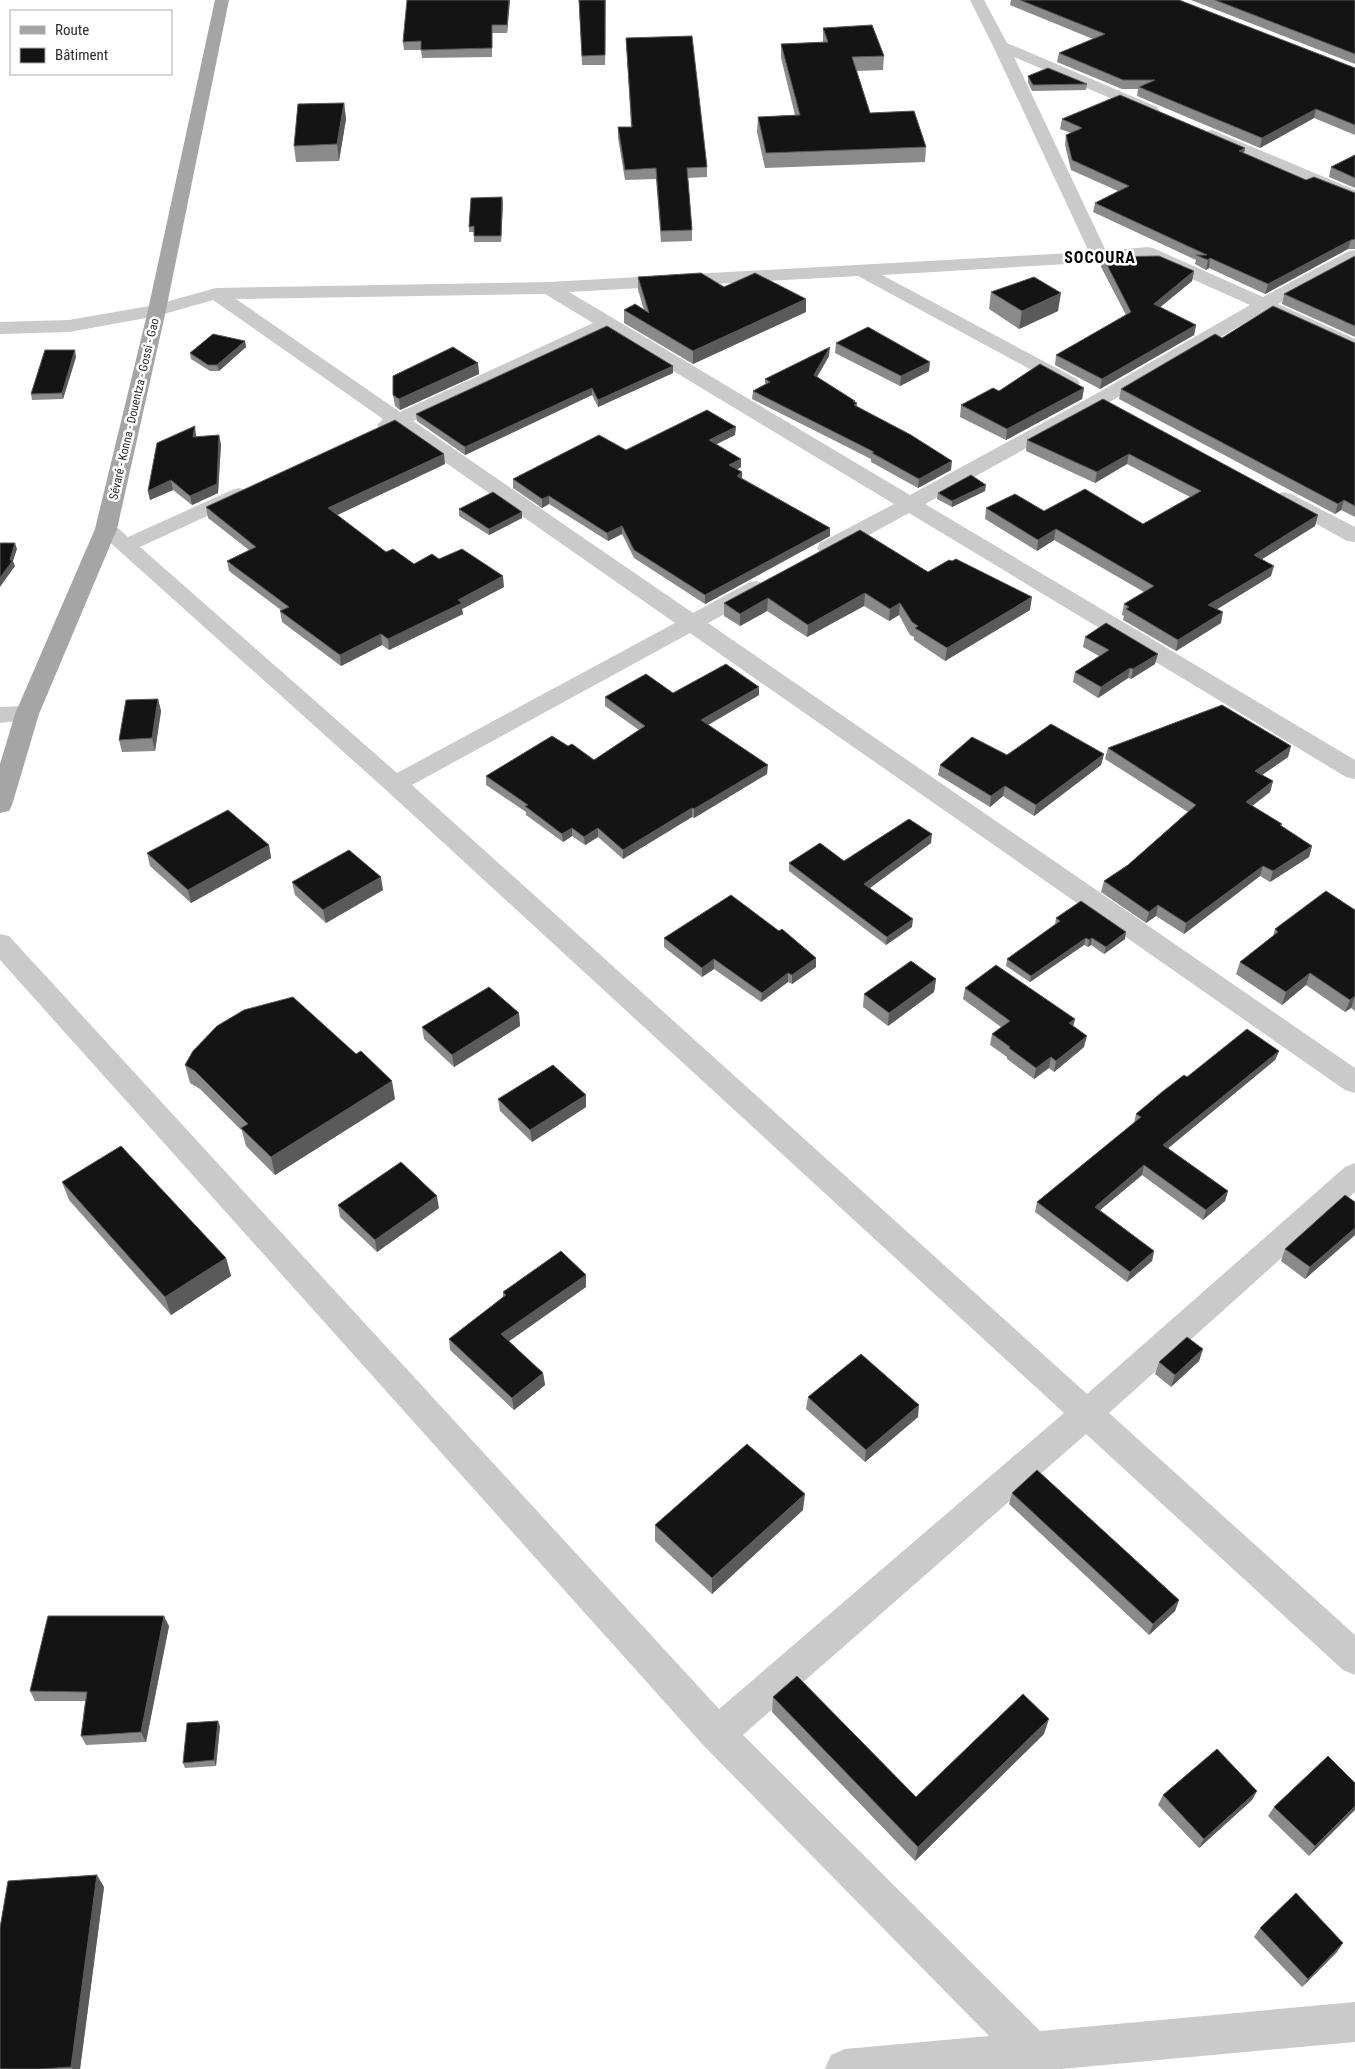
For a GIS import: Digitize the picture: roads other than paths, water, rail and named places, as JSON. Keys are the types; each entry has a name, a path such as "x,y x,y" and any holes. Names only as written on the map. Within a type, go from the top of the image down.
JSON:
{"main road":[{"name":"Sévaré - Konna - Douentza - Gossi - Gao","path":"0,805 27,714 116,538 157,310 222,0"}],"street":[{"path":"977,0 1001,46 1100,256"},
{"path":"1001,46 1164,115"},
{"path":"1201,130 1355,196"},
{"path":"0,328 69,326 157,310 216,294 549,288 1148,252 1355,346"},
{"path":"814,556 909,504 1110,404 1264,304 1355,255"},
{"path":"860,270 1110,404"},
{"path":"549,288 1355,771"},
{"path":"216,294 1355,1082"},
{"path":"373,432 608,323"},
{"path":"258,485 116,538 395,784 1355,1658"},
{"path":"1267,489 1355,536"},
{"path":"395,784 770,580"},
{"path":"0,715 27,714"},
{"path":"0,944 717,1734 1033,2052"},
{"path":"717,1734 1086,1414 1355,1175"},
{"path":"845,2069 1033,2052 1080,2059 1355,2022"}],"district":[{"name":"SOCOURA","path":"1100,257"}]}
